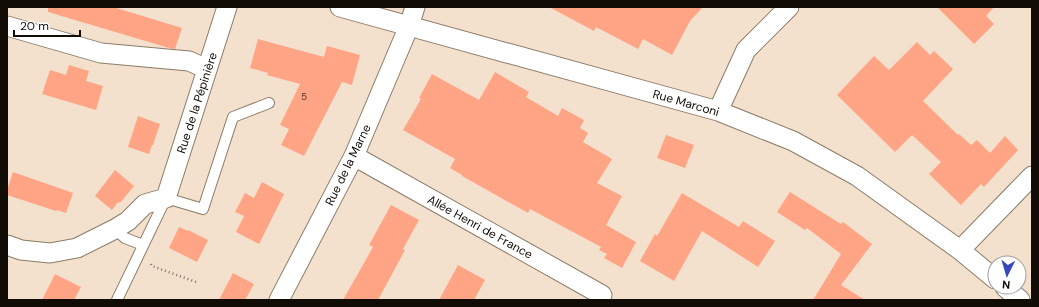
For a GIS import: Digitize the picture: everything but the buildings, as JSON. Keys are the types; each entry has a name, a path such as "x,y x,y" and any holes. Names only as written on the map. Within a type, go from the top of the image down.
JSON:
{"street":[{"name":"Rue de la Pépinière","path":"166,198 227,7"},
{"name":"Rue Marconi","path":"340,7 718,111 793,141 857,176 960,250 987,272"},
{"name":"Rue de la Marne","path":"279,300 354,156 409,26 415,7"},
{"path":"718,111 746,50 789,7"},
{"path":"7,26 101,53 189,61 207,69"},
{"name":"Allée Henri de France","path":"354,156 602,295 599,300"},
{"path":"960,250 1032,176"},
{"path":"7,245 21,250 50,253 77,248 128,221 145,204 166,198"}],"lane":[{"path":"166,198 203,209 233,117 269,103"},
{"name":"Rue de la Pépinière","path":"117,300 166,198"},
{"path":"115,229 125,238 143,245"}],"path":[{"path":"143,245 152,266 196,282"}]}
